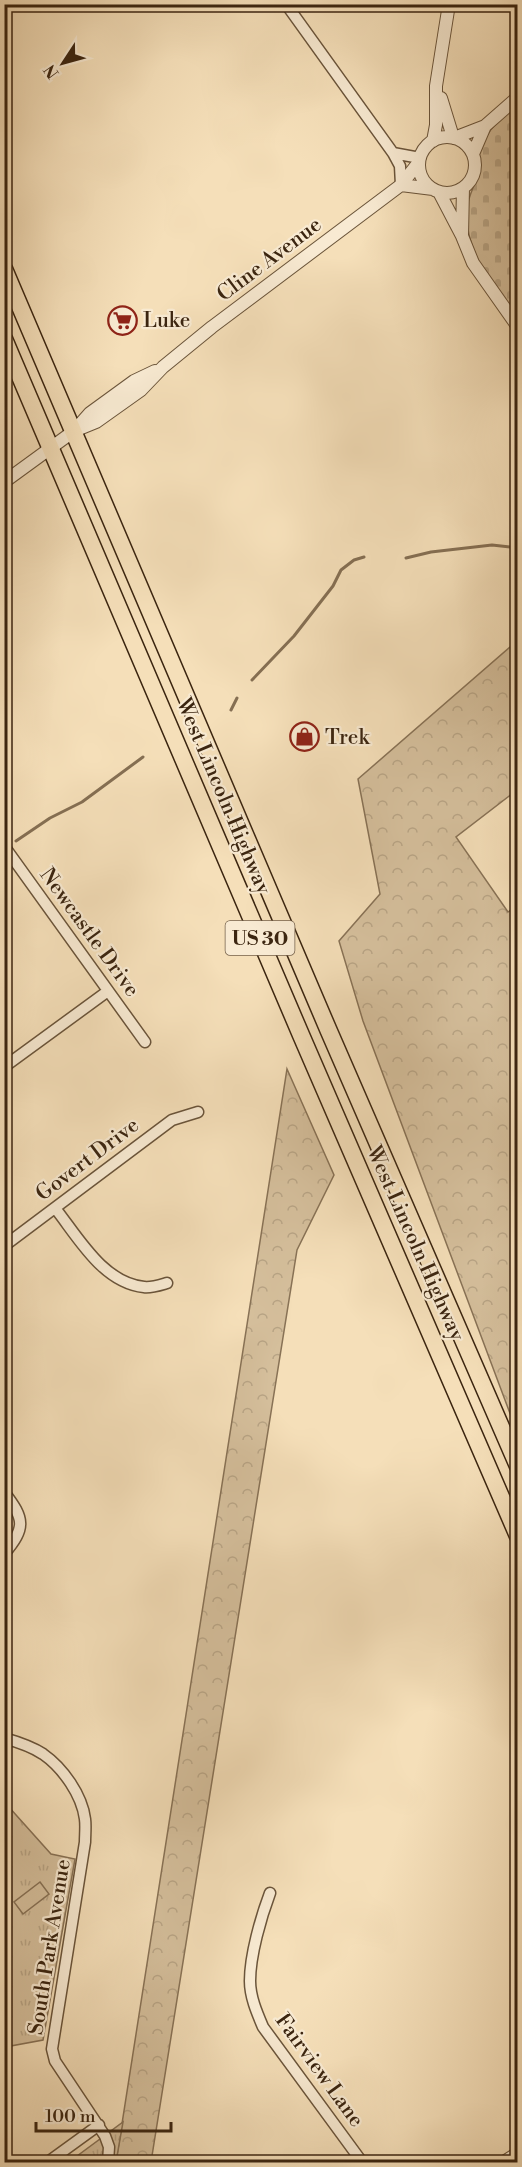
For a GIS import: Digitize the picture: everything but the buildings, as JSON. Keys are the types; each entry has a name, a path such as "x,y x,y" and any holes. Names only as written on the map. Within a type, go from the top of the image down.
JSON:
{"main road":[{"name":"West Lincoln Highway","path":"4,269 328,1029 518,1466"},
{"name":"West Lincoln Highway","path":"4,339 518,1536"}],"street":[{"path":"286,4 393,153 400,166 400,185 436,190 452,193 463,188 474,173 473,154 463,142 442,137 424,148 419,160 421,174 436,190 462,236 473,263 518,327"},
{"path":"433,141 436,124 436,86 449,4"},
{"path":"436,86 453,138"},
{"path":"453,138 485,126 518,97"},
{"path":"473,154 485,126"},
{"path":"393,153 419,160"},
{"name":"Cline Avenue","path":"4,482 74,431 96,422 141,390 163,367 240,305 400,185 419,160"},
{"path":"462,236 463,188"},
{"name":"Newcastle Drive","path":"4,846 145,1042"},
{"path":"4,1067 108,991"},
{"name":"Govert Drive","path":"4,1246 171,1120 198,1112"},
{"path":"55,1208 102,1268 126,1284 146,1288 167,1283"},
{"path":"4,1492 18,1509 21,1524 17,1537 4,1554"},
{"name":"South Park Avenue","path":"4,1738 29,1746 44,1755 80,1798 85,1819 85,1842 52,2049 55,2061 99,2125 109,2147 108,2163"},
{"name":"Fairview Lane","path":"270,1893 260,1920 250,1982 255,2007 263,2027 362,2163"},
{"path":"48,2163 99,2125"},
{"path":"504,2163 518,2153"}],"green space":[{"path":"517,102 517,319 490,281 475,253 467,224 467,208 477,177 480,149 493,127"},
{"path":"517,641 517,790 456,837 508,912 517,906 517,1432 363,1021 339,941 380,894 358,779"},
{"path":"287,1069 334,1175 297,1250 151,2162 116,2162"},
{"path":"4,1806 8,1806 51,1854 75,1859 43,2040 5,2047"},
{"path":"40,1882 49,1894 23,1914 14,1902"},
{"path":"123,2122 116,2162 69,2162"}],"waterway":[{"path":"406,558 431,552 492,545 518,548"},
{"path":"252,680 294,636 333,586 341,570 354,560 364,557"},
{"path":"231,710 237,698"},
{"path":"16,841 50,818 82,802 143,757"}],"place":[{"name":"Luke","path":"122,320"},
{"name":"Trek","path":"304,737"}]}
